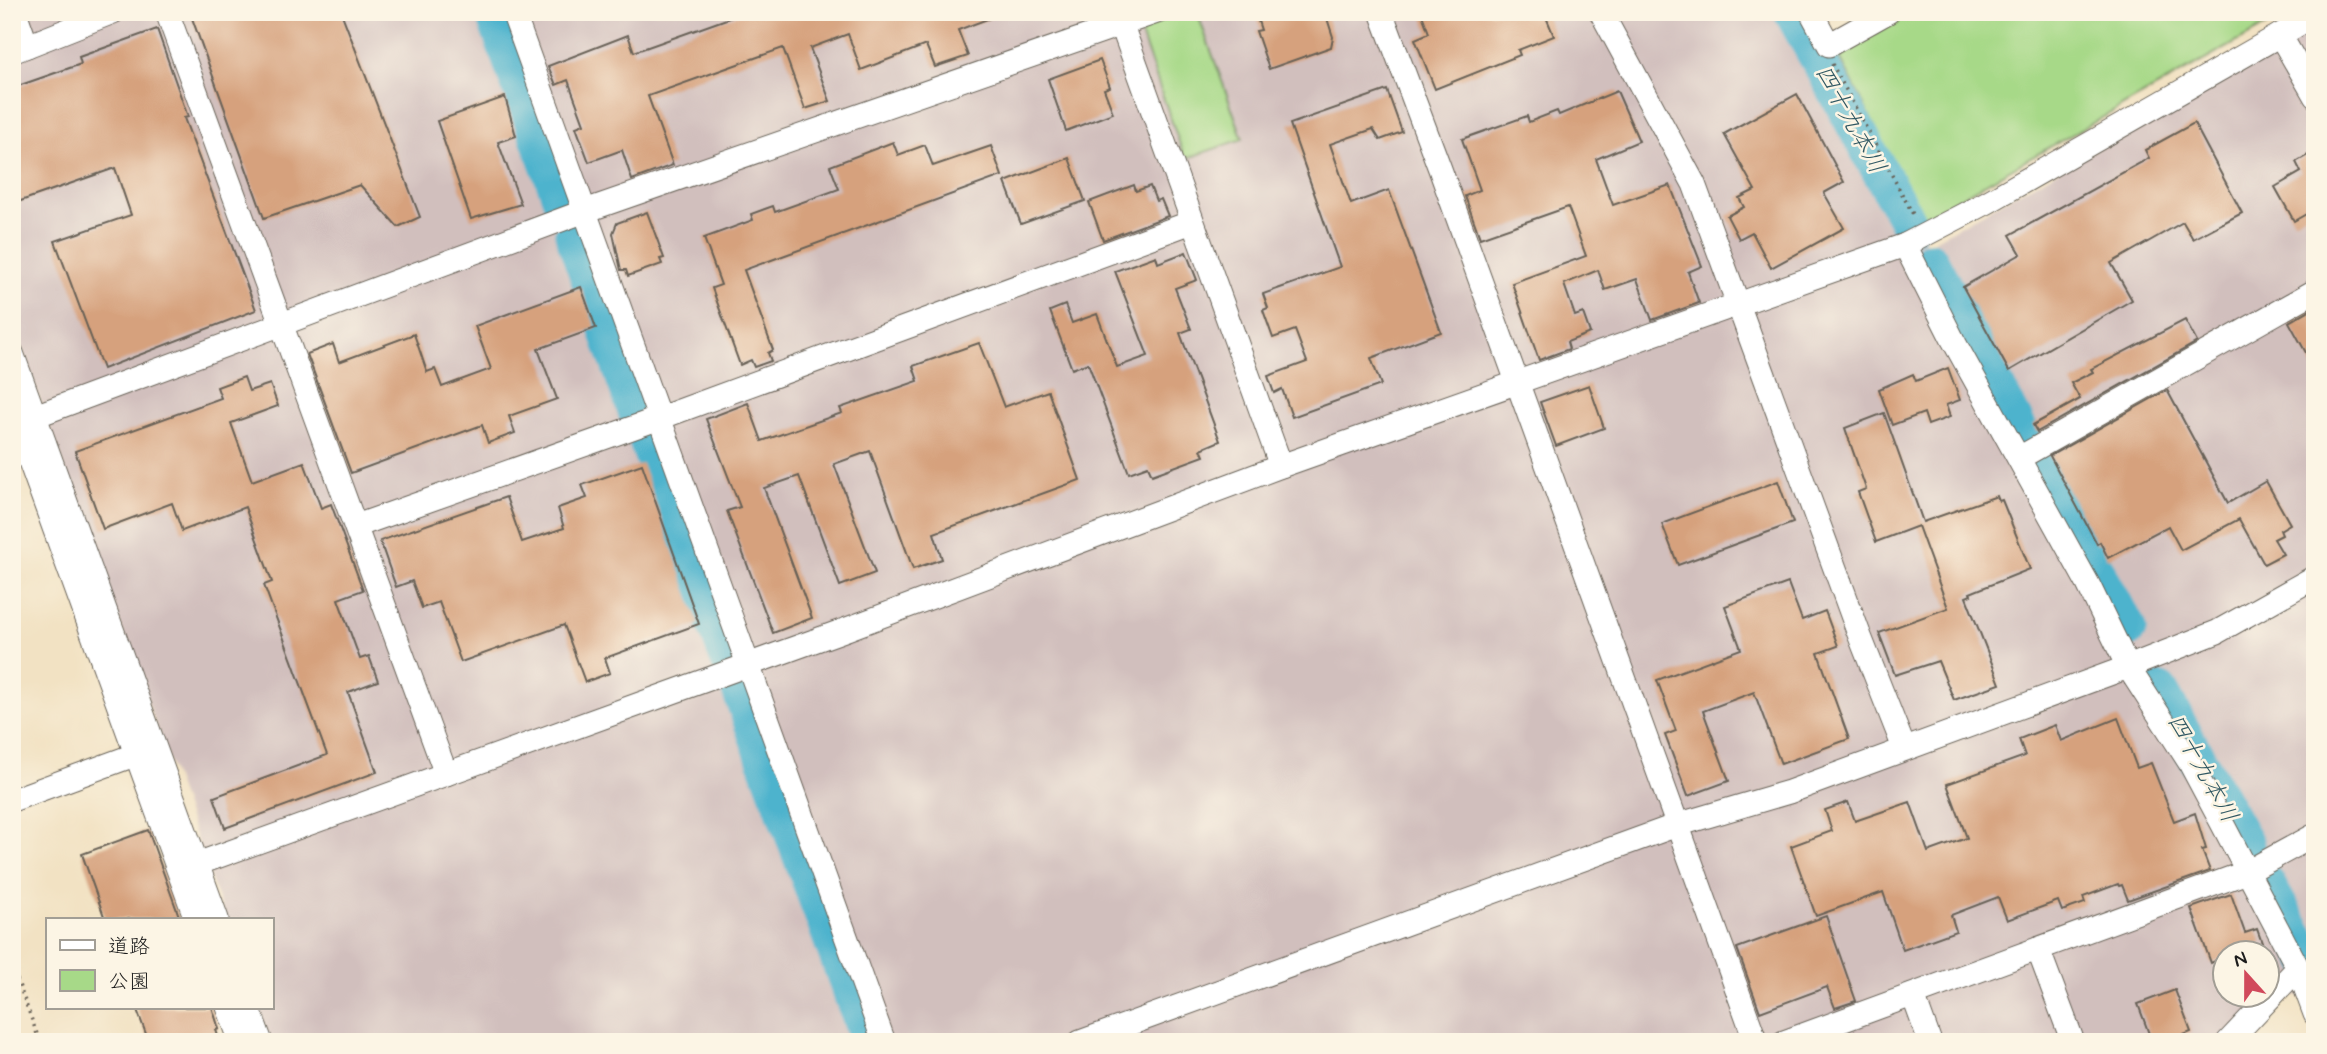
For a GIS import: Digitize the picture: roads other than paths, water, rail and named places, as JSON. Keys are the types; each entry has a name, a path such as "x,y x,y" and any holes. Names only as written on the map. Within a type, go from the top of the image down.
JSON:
{"street":[{"path":"15,12 19,49 113,12"},
{"path":"167,12 446,774"},
{"path":"513,12 884,1042"},
{"path":"19,421 585,211 1119,18 1157,12"},
{"path":"1381,12 1756,1042"},
{"path":"1601,12 1693,184 1854,621 1904,748"},
{"path":"1811,12 1829,45 1888,12"},
{"path":"197,864 749,662 847,629 1281,466 1518,384 1915,240 1986,203 2315,15"},
{"path":"1119,18 1281,466"},
{"path":"2280,35 2315,96"},
{"path":"356,526 660,418 1192,222"},
{"path":"1915,240 1953,340 2088,584 2128,667 2190,763 2298,968 2315,1014"},
{"path":"2019,458 2315,291"},
{"path":"12,353 19,421 196,918"},
{"path":"19,421 217,918"},
{"path":"1080,1042 1677,825 1788,792 2128,667 2217,632 2315,578"},
{"path":"12,800 137,754"},
{"path":"1784,1042 2247,872 2315,835"},
{"path":"2038,949 2073,1042"},
{"path":"2228,1042 2298,968"},
{"path":"1913,995 1930,1042"},
{"path":"229,1009 241,1042"},
{"path":"249,1009 261,1042"}],"waterway":[{"path":"493,12 561,200"},
{"name":"四十九本川","path":"1792,12 1910,226"},
{"path":"573,234 638,417"},
{"name":"四十九本川","path":"1930,260 2021,433"},
{"path":"647,441 729,661"},
{"name":"四十九本川","path":"2044,473 2128,629"},
{"path":"738,685 869,1042"},
{"name":"四十九本川","path":"2160,691 2246,845"},
{"name":"四十九本川","path":"2267,884 2315,969"}]}
